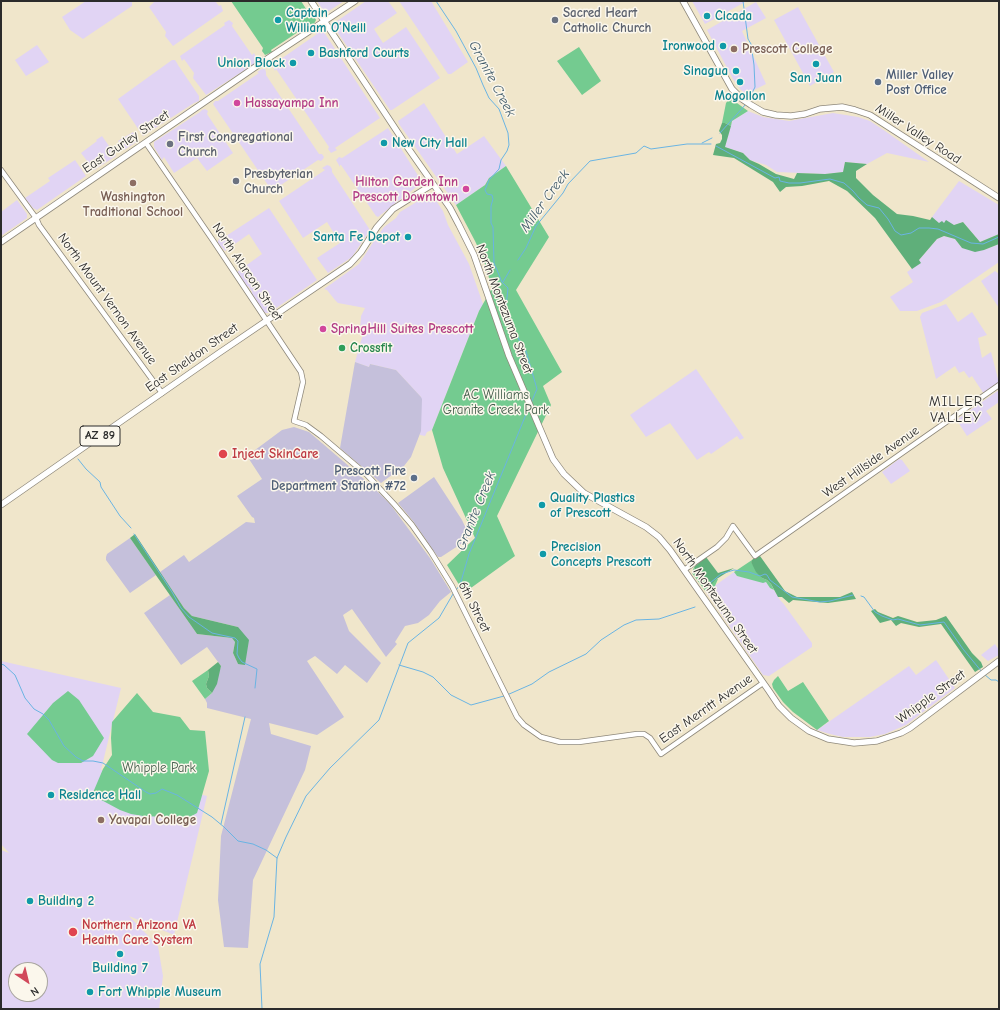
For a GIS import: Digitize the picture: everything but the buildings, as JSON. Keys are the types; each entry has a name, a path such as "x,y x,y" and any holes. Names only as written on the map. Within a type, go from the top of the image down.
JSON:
{"main road":[{"name":"North Montezuma Street","path":"311,1 408,148 450,208 459,225 474,255 509,356 553,459 564,474 575,485 590,496 646,527 659,537 670,550 779,706 803,727"},
{"name":"East Gurley Street","path":"1,242 264,61 355,1"},
{"name":"Miller Valley Road","path":"682,1 730,85 742,99 751,105 763,112 784,115 804,114 820,109 842,107 870,115 999,198"},
{"name":"East Sheldon Street","path":"1,505 350,264 361,252 384,218 393,209 433,184"},
{"name":"Whipple Street","path":"803,727 822,737 842,742 863,743 891,737 906,731 918,723 999,661"}],"street":[{"name":"North Alarcon Street","path":"146,143 301,372 303,382 294,421"},
{"name":"North Mount Vernon Avenue","path":"1,170 36,218 39,225 162,393"},
{"name":"West Hillside Avenue","path":"684,570 717,547 726,538 733,526 755,556 999,385"},
{"name":"6th Street","path":"294,421 306,425 321,436 380,488 412,525 452,586 517,717 524,725 533,732 549,740 560,742 579,742 637,734 644,734 650,738"},
{"name":"East Merritt Avenue","path":"650,738 661,754 763,683"}],"shaded area":[{"path":"86,1 132,1 132,6 83,39 70,30 62,17"},
{"path":"155,1 215,1 219,6 221,5 223,11 173,46 165,36 166,32 149,7"},
{"path":"317,1 344,1 325,13"},
{"path":"366,1 388,1 397,13 374,29 383,43 406,27 440,78 392,110 390,110 336,30 333,30 331,27 331,23 337,21"},
{"path":"399,1 431,1 468,62 451,74 448,74"},
{"name":"Prescott College","path":"692,1 747,1 705,24"},
{"name":"Prescott College","path":"756,2 766,18 742,31 766,84 746,94 733,79 707,30"},
{"name":"Prescott College","path":"798,7 834,72 810,86 774,20"},
{"path":"229,20 233,23 232,26 252,55 254,53 257,62 206,95 193,78 194,73 184,59 182,61 180,56 225,25 224,23"},
{"path":"322,29 380,118 335,148 337,150 331,153 328,149 329,147 276,69 275,71 271,63 276,59 278,61"},
{"path":"37,45 49,62 26,76 15,60"},
{"path":"172,60 175,60 199,96 199,101 143,136 118,99"},
{"path":"265,69 266,75 319,154 322,154 324,157 321,161 318,160 272,191 213,104 215,101 218,101 259,73 257,72"},
{"path":"424,103 457,154 484,136 506,166 489,178 485,185 456,205 398,121"},
{"path":"205,109 208,111 207,114 233,153 207,171 197,158 174,173 164,157 162,160 154,147 154,142"},
{"path":"748,111 763,117 789,121 833,113 858,117 870,121 929,162 887,153 867,164 845,162 843,172 825,174 777,172 766,165 750,160 743,153 725,147 732,121"},
{"path":"388,128 419,177 420,182 419,185 378,217 336,160 339,157 342,158"},
{"path":"133,132 138,141 124,150 118,141"},
{"path":"102,136 116,156 94,170 81,153"},
{"path":"75,160 86,176 37,210 33,208 25,198 50,181 48,178"},
{"path":"327,165 332,169 332,172 370,230 352,257 328,273 317,258 340,243 327,222 303,238 279,201 325,170 322,168"},
{"path":"959,181 999,205 999,234 980,242 963,222 954,225 944,223 940,224 932,217"},
{"path":"428,195 432,195 443,211 448,225 469,264 483,304 483,310 479,311 432,430 427,432 425,436 420,435 421,397 396,370 370,364 369,367 355,362 363,334 360,330 361,316 365,308 338,303 327,290 324,289 359,264 384,227 396,218 400,212"},
{"path":"17,200 27,214 27,218 1,236 1,212"},
{"path":"269,208 317,280 269,313 266,313 237,272 262,254 249,234 225,251 218,241 220,238 223,238"},
{"path":"944,236 955,239 962,248 984,250 999,244 999,262 941,302 917,311 900,311 890,297 913,282 907,272 920,263 919,260 937,239"},
{"path":"995,271 999,274 999,308 981,281"},
{"path":"946,304 958,322 972,312 987,335 978,338 982,358 991,352 999,383 984,394 972,376 969,378 964,371 959,373 955,366 936,379 920,317 922,313"},
{"path":"355,362 369,367 370,364 396,370 422,399 421,431 411,457 404,466 381,483 340,448"},
{"path":"696,369 744,438 740,440 737,436 711,454 709,452 697,460 670,423 646,437 630,415"},
{"path":"999,390 999,402 986,411 992,419 967,436 958,422 959,418"},
{"path":"294,427 309,432 371,485 390,504 430,558 451,592 440,601 429,615 418,623 405,626 395,642 397,644 386,657 352,609 343,615 349,631 381,663 367,683 345,665 337,674 315,656 307,661 344,717 317,735 269,723 271,734 311,746 305,770 253,880 248,948 224,947 218,900 221,836 251,719 207,708 205,699 212,693 221,666 207,647 181,665 144,613 170,595 197,634 232,638 235,642 233,653 238,664 238,627 192,616 184,608 160,572 184,555 189,562 246,522 255,523 254,518 237,496 262,479 247,456 282,430"},
{"path":"899,459 902,460 910,471 891,484 882,472"},
{"path":"434,477 462,520 469,535 464,542 441,557 438,557 413,521 398,503"},
{"path":"130,538 156,575 130,593 106,560 106,557 107,554"},
{"path":"734,572 737,576 766,582 770,588 774,590 812,643 812,647 769,676 763,675 706,592"},
{"path":"995,644 999,650 999,655 988,661 981,655"},
{"path":"936,660 955,688 906,725 885,734 870,737 843,737 817,730 909,666 916,675"},
{"name":"Yavapai College","path":"1,661 121,688 101,770 207,796 174,935 129,916 158,946 163,976 159,1009 1,1009 1,850 9,853 1,844"}],"green space":[{"path":"231,1 301,1 310,15 313,14 316,20 314,24 310,24 271,50 272,52 265,55 262,51 263,48"},
{"path":"579,47 601,81 582,95 557,61"},
{"path":"730,98 748,111 732,121 731,126 722,123 726,103"},
{"path":"722,123 731,126 725,147 743,153 750,160 776,174 794,179 797,173 825,174 843,172 845,162 867,164 856,171 856,178 873,195 897,214 930,220 932,217 939,223 942,221 944,223 946,220 954,225 963,222 980,242 999,234 999,244 975,252 962,248 955,239 944,236 937,239 919,260 921,263 912,269 875,218 847,191 829,181 802,186 786,187 780,192 773,182 734,158 713,155 716,144 720,143 722,139 722,135 719,131"},
{"name":"AC Williams Granite Creek Park","path":"506,166 549,237 516,290 562,372 543,386 551,405 497,516 515,556 464,593 447,565 475,538 443,468 432,430 479,311 492,288 483,258 456,205 485,185 489,178"},
{"path":"135,534 184,608 192,616 238,627 249,640 245,665 238,664 233,653 235,642 232,638 197,634 130,538"},
{"path":"760,556 785,591 797,597 840,597 852,592 856,599 828,603 793,600 789,603 782,597 778,597 771,584 756,572 751,562 755,557"},
{"path":"706,557 718,573 734,568 715,580 712,584 708,583 705,578 697,573 694,567"},
{"path":"752,560 751,562 762,578 771,584 774,590 770,588 766,582 763,583 737,576 734,572"},
{"path":"694,567 697,573 707,580 718,579 715,586 706,592 692,573"},
{"path":"875,609 878,612 893,618 898,616 917,622 936,620 946,616 972,653 981,662 983,667 975,672 941,624 919,627 901,623 896,626 891,620 880,623 871,611"},
{"path":"218,662 221,666 217,684 212,693 207,688 206,684 209,676 208,670"},
{"path":"208,670 209,676 206,684 207,688 212,693 205,699 192,681"},
{"path":"778,676 788,691 803,682 829,721 817,730 793,712 783,702 773,688 772,684"},
{"path":"68,691 79,700 104,738 93,756 81,763 58,763 52,760 27,734 53,703"},
{"name":"Whipple Park","path":"137,693 153,712 180,717 190,730 205,731 209,771 197,813 188,818 131,814 120,810 92,795 103,769 112,755 112,722"}],"waterway":[{"name":"Granite Creek","path":"436,1 456,31 476,68 489,98 499,109 508,133 509,145 507,151 501,160 499,169 489,180 485,190 487,194 492,195 493,199 491,206 491,223 493,227 494,263 502,282 508,288 505,316 526,351 537,389 531,403"},
{"path":"743,1 748,39 751,44 754,65 755,87 748,101"},
{"path":"720,133 746,104"},
{"name":"Miller Creek","path":"702,143 712,138"},
{"name":"Miller Creek","path":"518,260 526,248 536,226 563,193 568,184 590,161 636,153 644,146 651,149 687,144 711,144"},
{"path":"716,146 775,178 779,177 780,181 800,183 830,179 844,183 867,205 879,208 895,231 901,235 911,233 919,228 929,228 938,229 971,243 983,244 999,237"},
{"name":"Miller Creek","path":"503,282 510,270"},
{"name":"Granite Creek","path":"456,590 460,585 469,554 529,407"},
{"path":"78,459 100,482 101,487 120,516 131,528"},
{"path":"134,534 181,608 189,617 212,633 235,638 238,641 237,654 239,658 242,662 257,669 255,688"},
{"path":"710,583 721,574 734,570 749,572 760,576 765,574 770,580 792,597 820,602 853,595"},
{"name":"Granite Creek","path":"262,1009 260,964 274,917 277,858 286,837 306,796 330,768 379,720 408,643 439,618 453,594"},
{"path":"861,596 864,597 875,612 893,620 898,619 920,625 944,622 963,649 982,672"},
{"path":"507,695 532,684 549,672 586,654 601,640 624,625 636,620 659,619 695,607"},
{"path":"1,664 15,675 25,698 34,709 43,714 49,720 64,746 76,757 83,761 103,763 150,794 156,793 162,789 177,795 212,817 238,841 253,844 266,850 277,858"},
{"path":"399,665 423,672 433,677 451,695 471,705 504,696"},
{"path":"984,674 991,680 996,680 999,682"},
{"path":"221,824 245,717"}],"place":[{"name":"Cicada","path":"707,16"},
{"name":"Captain William O’Neill","path":"278,20"},
{"name":"Sacred Heart Catholic Church","path":"555,20"},
{"name":"Ironwood","path":"723,46"},
{"name":"Prescott College","path":"734,49"},
{"name":"Bashford Courts","path":"311,53"},
{"name":"Union Block","path":"293,63"},
{"name":"San Juan","path":"816,64"},
{"name":"Sinagua","path":"736,71"},
{"name":"Mogollon","path":"740,82"},
{"name":"Miller Valley Post Office","path":"878,82"},
{"name":"Hassayampa Inn","path":"237,103"},
{"name":"New City Hall","path":"384,143"},
{"name":"First Congregational Church","path":"170,144"},
{"name":"Presbyterian Church","path":"236,181"},
{"name":"Washington Traditional School","path":"133,183"},
{"name":"Hilton Garden Inn Prescott Downtown","path":"466,189"},
{"name":"Santa Fe Depot","path":"408,237"},
{"name":"SpringHill Suites Prescott","path":"323,329"},
{"name":"Crossfit","path":"342,348"},
{"name":"Inject SkinCare","path":"223,454"},
{"name":"Prescott Fire Department Station #72","path":"414,478"},
{"name":"Quality Plastics of Prescott","path":"542,505"},
{"name":"Precision Concepts Prescott","path":"543,554"},
{"name":"Residence Hall","path":"51,795"},
{"name":"Yavapai College","path":"101,820"},
{"name":"Building 2","path":"30,901"},
{"name":"Northern Arizona VA Health Care System","path":"73,932"},
{"name":"Building 7","path":"120,954"},
{"name":"Fort Whipple Museum","path":"90,992"}],"district":[{"name":"MILLER VALLEY","path":"956,410"}]}
